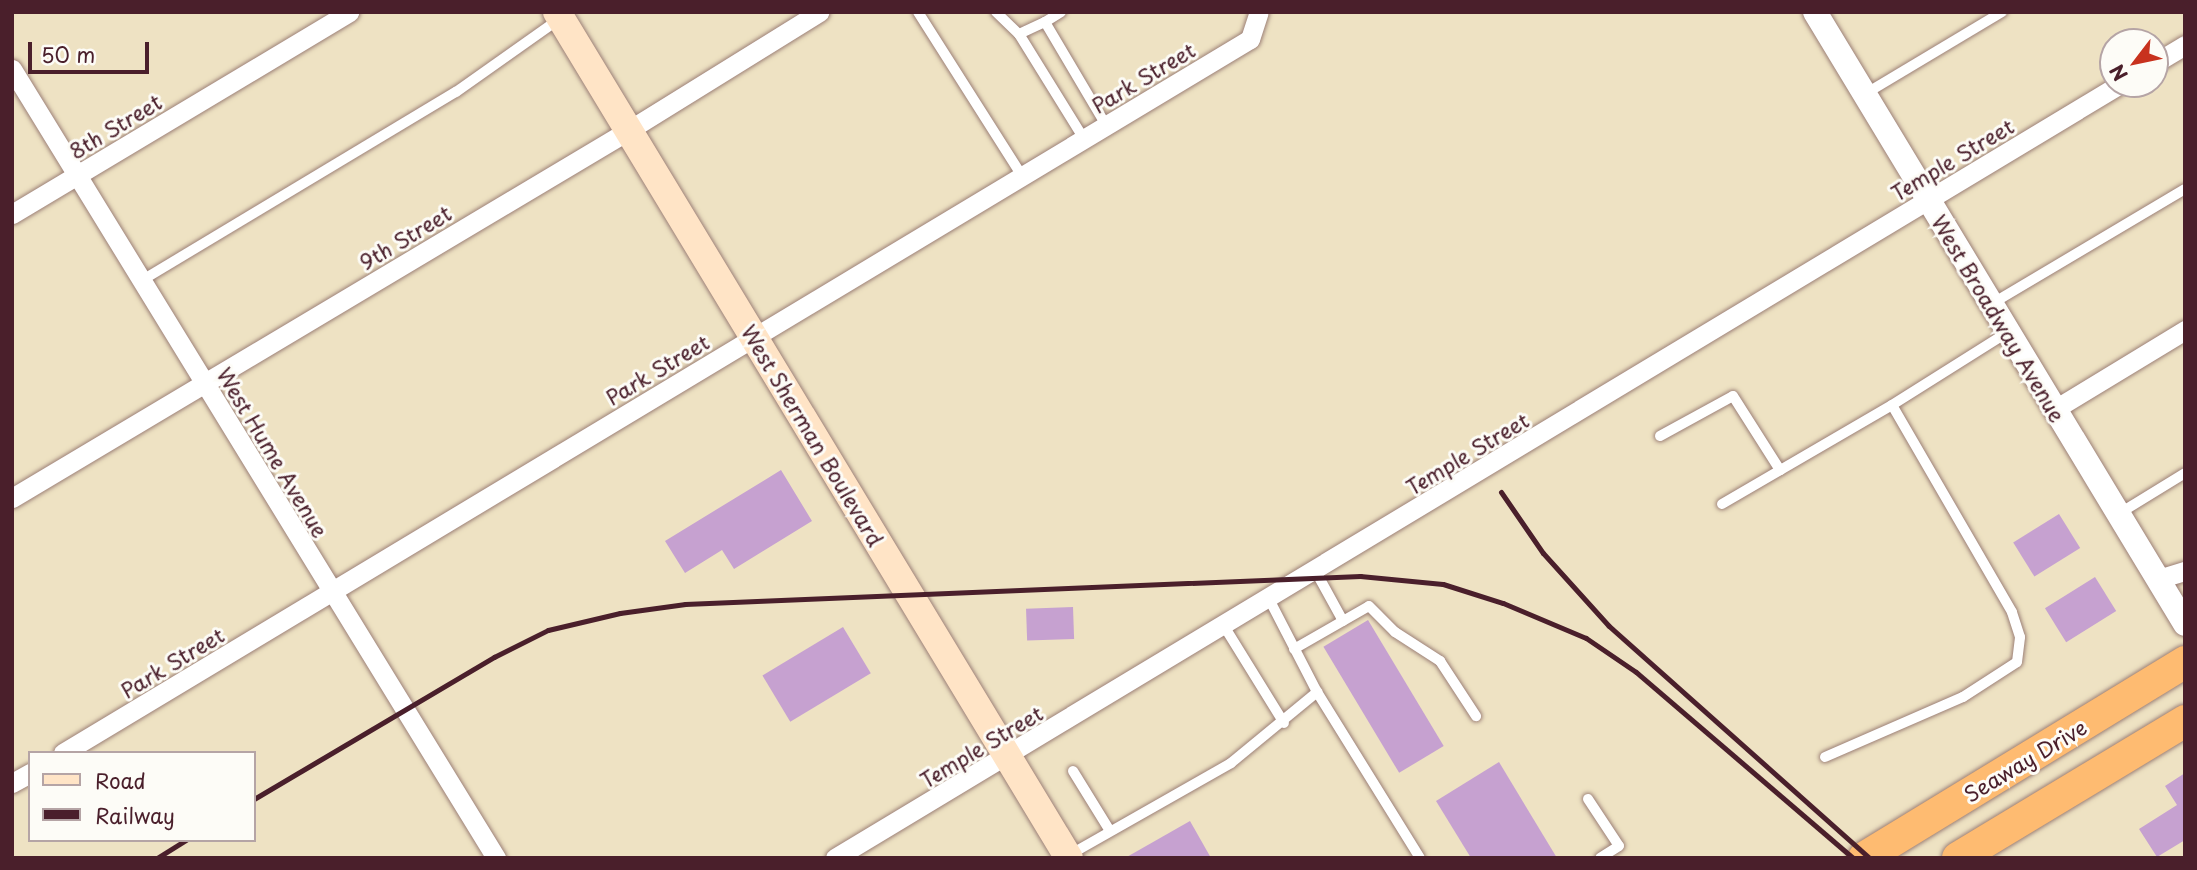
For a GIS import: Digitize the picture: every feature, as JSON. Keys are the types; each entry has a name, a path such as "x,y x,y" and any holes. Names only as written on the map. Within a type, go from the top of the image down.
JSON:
{"highway":[{"name":"Seaway Drive","path":"1864,858 2185,662"},
{"path":"1958,858 2185,721"}],"main road":[{"name":"West Sherman Boulevard","path":"559,15 1068,857"}],"street":[{"name":"8th Street","path":"12,214 349,12"},
{"name":"9th Street","path":"12,498 629,131 819,12"},
{"name":"Park Street","path":"66,751 1250,39 1259,12"},
{"name":"West Broadway Avenue","path":"1815,12 2184,623"},
{"path":"2169,55 2185,45"},
{"name":"West Hume Avenue","path":"12,69 496,858"},
{"name":"Temple Street","path":"835,858 1008,757 2099,97"},
{"path":"2055,409 2185,330"},
{"path":"2158,579 2185,571"},
{"path":"12,783 28,774"}],"lane":[{"path":"918,12 1022,176"},
{"path":"996,12 1019,34 1084,139"},
{"path":"1019,34 1060,12"},
{"path":"1865,94 2002,12"},
{"path":"141,281 456,92 559,15"},
{"path":"1045,22 1106,125"},
{"path":"1991,304 2185,188"},
{"path":"1722,505 1892,405 2008,332"},
{"path":"1660,436 1733,396 1780,470"},
{"path":"1825,757 1963,697 2017,662 2020,637 2012,612 1892,405"},
{"path":"2118,514 2185,473"},
{"path":"1315,570 1343,621"},
{"path":"1269,599 1317,692 1420,858"},
{"path":"1294,649 1369,606 1395,632 1440,662 1476,716"},
{"path":"1224,626 1284,723"},
{"path":"1068,857 1231,763 1284,723 1317,692"},
{"path":"1073,771 1110,831"},
{"path":"1588,799 1619,846 1600,858"}],"building":[{"path":"781,470 812,521 734,569 722,550 685,573 665,541"},
{"path":"2059,514 2080,548 2034,577 2013,543"},
{"path":"2095,577 2116,611 2066,642 2045,608"},
{"path":"1073,607 1074,639 1027,641 1026,609"},
{"path":"1368,620 1444,746 1399,773 1323,647"},
{"path":"843,627 871,673 790,722 762,675"},
{"path":"1499,762 1557,858 1471,858 1436,801"},
{"path":"2185,773 2185,840 2157,857 2139,829 2177,805 2165,786"},
{"path":"1190,821 1211,858 1125,858"}],"railway":[{"path":"1501,492 1543,553 1609,626 1869,858"},
{"path":"256,798 494,657 548,630 620,613 685,604 1360,576 1443,584 1503,603 1586,638 1636,672 1853,858"},
{"path":"157,858 183,842"}]}
